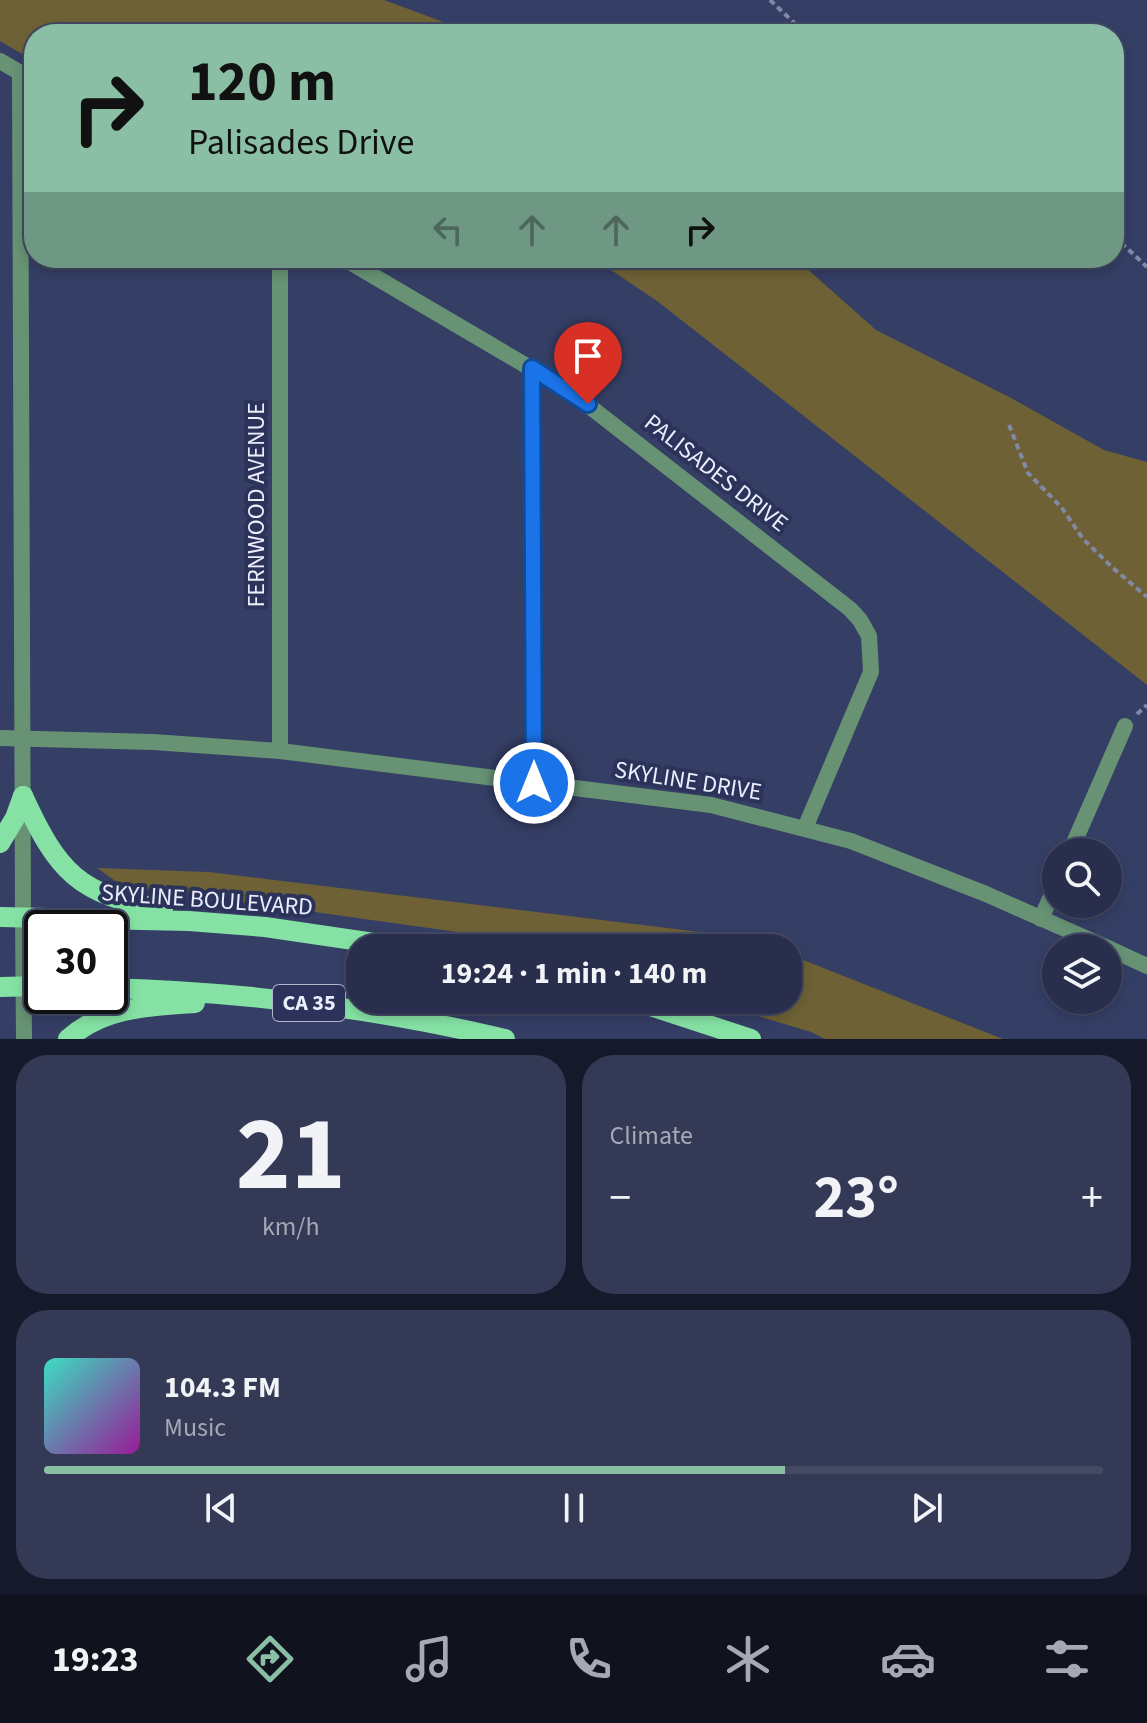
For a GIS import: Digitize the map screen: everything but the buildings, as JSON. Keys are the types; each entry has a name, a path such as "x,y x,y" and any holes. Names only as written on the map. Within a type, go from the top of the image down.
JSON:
{"main road":[{"path":"0,843 15,818 23,796"},
{"path":"23,796 53,853 83,885 125,903 265,927"},
{"name":"SKYLINE BOULEVARD","path":"0,917 176,920 265,927 346,939"},
{"path":"0,987 24,986"},
{"name":"CA 35","path":"128,989 260,998 382,1014 505,1039"},
{"path":"68,1039 81,1027 103,1016 128,1009 260,998"},
{"path":"675,1014 751,1039"}],"street":[{"path":"0,61 24,74"},
{"path":"24,924 26,268"},
{"name":"FERNWOOD AVENUE","path":"280,268 280,751"},
{"name":"PALISADES DRIVE","path":"360,268 571,392 850,609 860,620 869,636 871,672 805,828"},
{"path":"532,368 534,783"},
{"path":"1076,838 1125,726"},
{"name":"SKYLINE DRIVE","path":"0,738 153,742 280,751 711,805 851,841 1076,934"},
{"name":"SKYLINE DRIVE","path":"1122,954 1147,966"},
{"path":"24,1039 28,1014"}],"path":[{"path":"770,0 795,24"},
{"path":"1124,245 1147,267"},
{"path":"1009,425 1028,473 1062,508 1083,539 1147,597"}],"shaded area":[{"path":"0,0 384,0 449,24 24,24 24,55 0,41"},
{"path":"608,268 806,268 876,330 1011,398 1104,450 1147,462 1147,685 657,301"},
{"path":"97,868 209,872 716,934 465,934 121,885"},
{"path":"802,960 1003,1039 825,1039 751,1014 802,1014"}],"route":[{"path":"534,783 532,368 588,404"}]}
